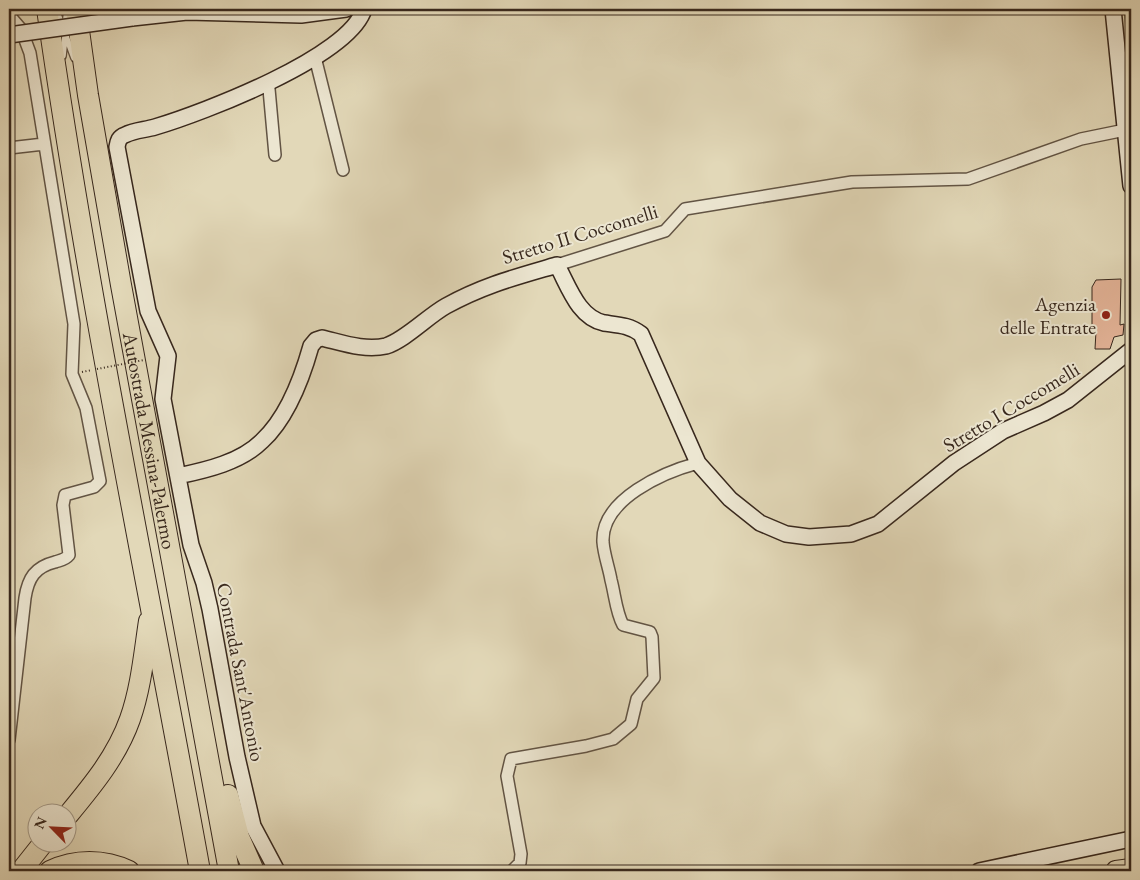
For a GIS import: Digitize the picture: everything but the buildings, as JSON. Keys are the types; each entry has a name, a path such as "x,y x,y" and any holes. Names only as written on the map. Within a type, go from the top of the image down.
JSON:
{"highway":[{"name":"Autostrada Messina-Palermo","path":"47,9 60,98 200,871"},
{"name":"Autostrada Messina-Palermo","path":"76,9 88,94 229,871"},
{"path":"170,554 189,596 231,811 246,856 254,871"},
{"path":"78,802 103,771 130,720 139,684 152,607"},
{"path":"21,871 36,852"},
{"path":"50,871 85,862 114,865 129,871"},
{"path":"1116,871 1131,868"}],"street":[{"path":"9,35 187,12 299,12 346,9"},
{"path":"275,156 269,89 266,83 315,57 343,38 362,17 364,9"},
{"path":"1113,9 1131,186"},
{"path":"9,15 21,29 28,44 74,324 72,374 86,408 100,482 94,487 65,495 64,514 70,554 62,561 38,570 30,580 25,598 9,740"},
{"path":"315,57 343,170"},
{"name":"Contrada Sant'Antonio","path":"266,83 154,128 125,135 118,140 117,147 148,312 168,356 163,400 191,545 204,583 210,609 237,757 250,815 260,844 276,871"},
{"name":"Stretto II Coccomelli","path":"178,476 223,464 262,441 291,401 311,346 316,340 322,338 366,348 387,346 444,307 468,294 497,281 665,232 686,209 852,182 968,179 1081,139 1125,130"},
{"path":"9,148 44,144"},
{"name":"Stretto I Coccomelli","path":"557,265 583,312 593,320 633,328 641,334 698,463 730,499 760,523 786,534 809,537 851,534 878,524 954,463 1003,431 1068,400 1131,350"},
{"path":"512,871 520,863 521,854 507,776 511,759 586,746 613,739 631,724 637,699 654,678 650,632 623,625 618,613 603,542 606,526 617,506 632,494 677,470 698,463"},
{"path":"979,871 1131,839"}],"lane":[{"path":"56,9 88,94"},
{"path":"60,98 67,9"}],"path":[{"path":"72,374 144,360"}],"green space":[{"path":"1124,9 1131,9 1131,79"}],"place":[{"name":"Agenzia delle Entrate","path":"1106,315"}]}
